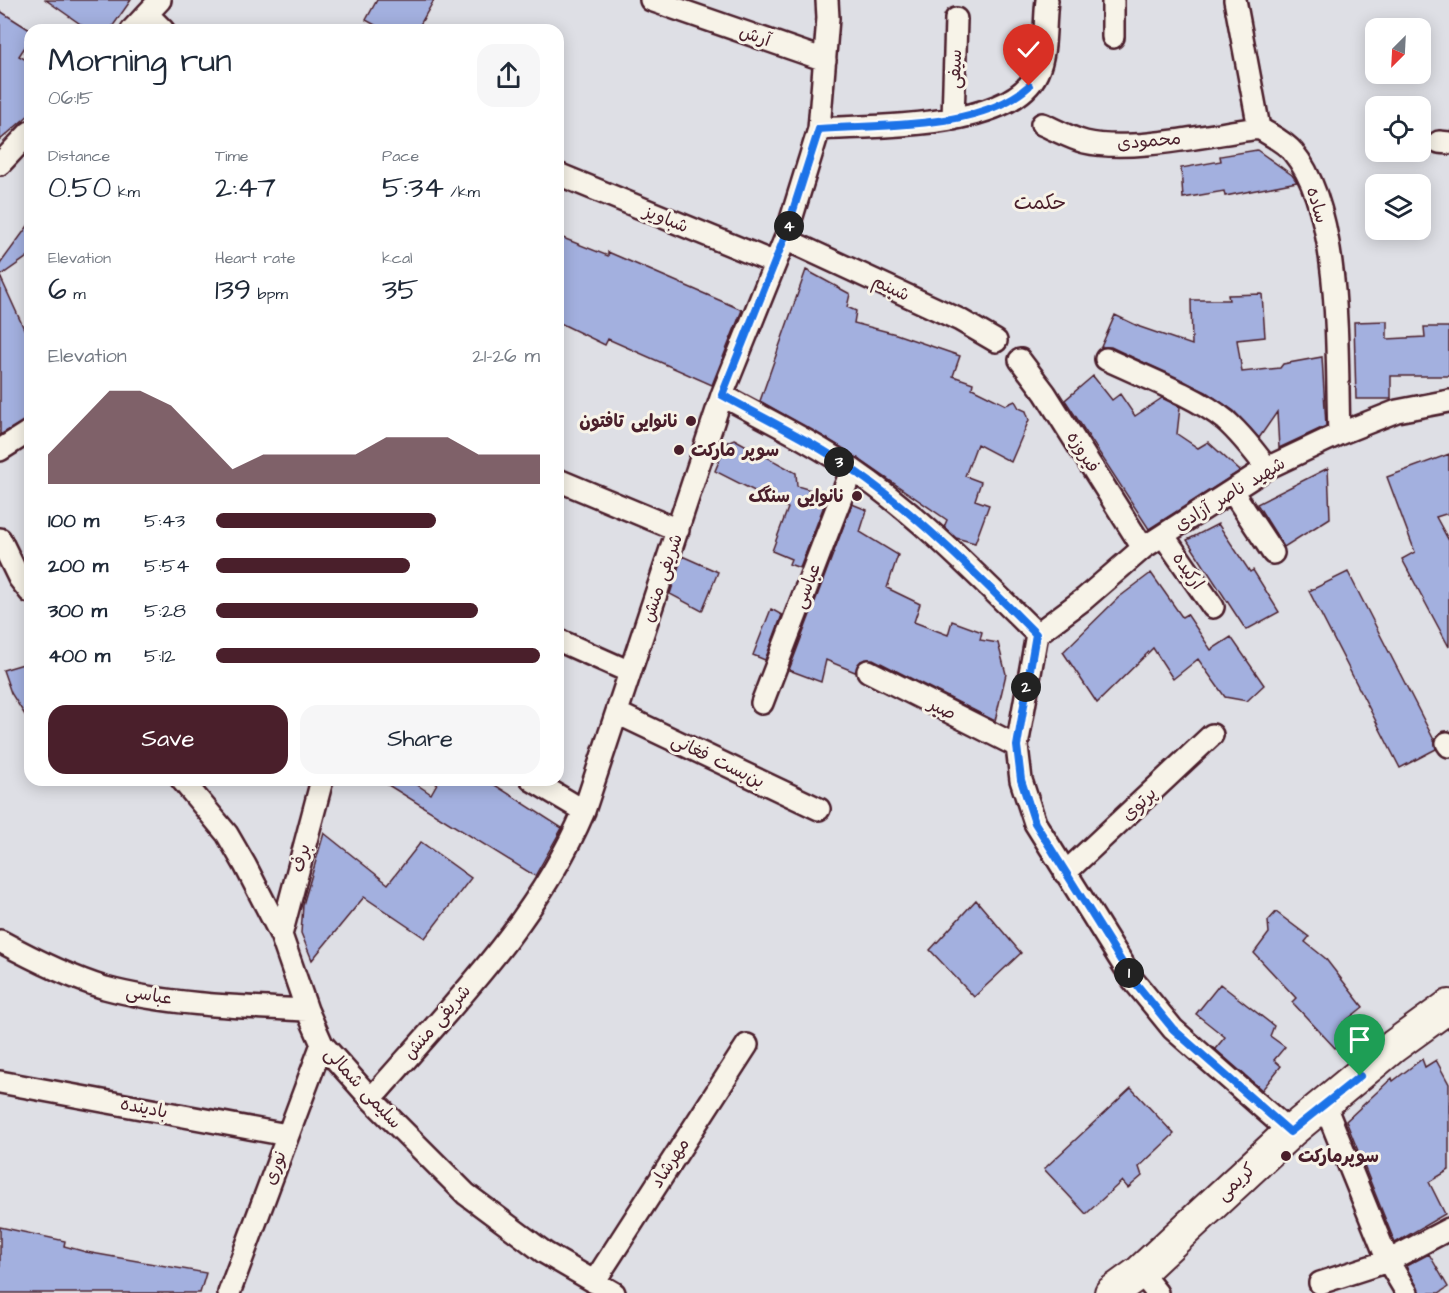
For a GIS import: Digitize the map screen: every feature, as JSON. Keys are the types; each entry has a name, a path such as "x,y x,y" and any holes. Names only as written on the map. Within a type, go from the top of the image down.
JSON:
{"main road":[{"name":"کریمی","path":"1111,1293 1149,1282 1290,1132 1325,1106 1394,1046 1449,1006"}],"street":[{"name":"آرش","path":"651,0 825,60"},
{"name":"شریفی منش","path":"371,1099 491,960 540,894 567,849 584,811 722,395 776,263 819,129 827,0"},
{"path":"819,129 953,119 989,111 1015,99 1029,86 1041,63 1047,0"},
{"path":"1113,0 1113,37"},
{"path":"1235,0 1259,128"},
{"path":"137,24 153,7 160,24"},
{"name":"سیفی","path":"953,119 956,19"},
{"name":"محمودی","path":"1042,124 1085,142 1101,144 1139,144 1259,128"},
{"name":"ساده","path":"1259,128 1292,150 1308,177 1323,220 1334,288 1339,434"},
{"path":"2,158 24,138"},
{"name":"شباویز","path":"564,176 776,263"},
{"name":"شبنم","path":"784,239 960,320 996,341"},
{"path":"1106,359 1169,388 1223,418 1247,441 1267,468"},
{"name":"فیروزه","path":"1020,360 1046,393 1143,548"},
{"path":"722,395 852,469 921,525 1036,634 1017,746 1021,780 1035,823 1133,980 1173,1029 1290,1132"},
{"name":"شهید ناصر آزادی","path":"1036,634 1084,599 1143,548 1267,468 1339,434 1397,411 1449,401"},
{"path":"0,450 24,435"},
{"name":"عباسی","path":"762,703 852,469"},
{"path":"564,482 678,530"},
{"path":"1232,491 1273,553"},
{"name":"ارکیده","path":"1163,535 1213,607"},
{"path":"0,539 24,584"},
{"path":"564,643 630,672"},
{"name":"صبر","path":"868,671 1017,746"},
{"name":"بن‌بست فغانی","path":"617,713 819,809"},
{"name":"پرتوی","path":"1065,873 1212,735"},
{"name":"سلیمی شمالی","path":"187,786 227,834 281,935 307,1010 322,1044 371,1099 466,1194 545,1254 614,1293"},
{"name":"برف","path":"281,935 320,786"},
{"path":"541,786 584,811"},
{"name":"عباسی","path":"0,941 37,961 105,988 212,1006 307,1010"},
{"name":"نوری","path":"229,1293 322,1044"},
{"name":"مهرشاد","path":"594,1282 747,1045"},
{"name":"بادینده","path":"0,1082 287,1136"},
{"path":"1325,1106 1388,1261 1407,1293"},
{"path":"1320,1283 1388,1261 1449,1229"}],"building":[{"path":"46,0 131,0 114,24 80,24"},
{"path":"377,0 434,0 420,24 373,24 366,20"},
{"path":"0,11 24,26 24,48 19,56 24,59 24,119 0,140"},
{"path":"1257,150 1292,175 1297,182 1225,196 1224,191 1183,198 1181,168 1221,161 1220,156"},
{"path":"24,231 24,259 0,276 0,264"},
{"path":"564,238 608,256 608,252 742,310 712,385 608,339 605,345 564,325"},
{"path":"806,270 850,294 847,307 856,311 854,323 896,334 960,356 953,376 973,383 972,388 1006,405 1015,401 1019,408 1026,411 1029,420 1011,462 977,444 965,476 981,482 975,500 989,505 975,543 956,538 944,527 947,520 844,449 760,401"},
{"path":"0,276 24,329 24,421 0,435"},
{"path":"1262,294 1265,337 1237,340 1242,372 1280,368 1283,364 1322,357 1326,426 1279,448 1277,412 1259,438 1234,411 1206,392 1111,347 1101,347 1115,315 1140,327 1192,345 1191,300 1229,300 1228,295"},
{"path":"1387,321 1387,339 1425,337 1424,327 1449,327 1449,376 1391,376 1391,399 1356,399 1354,322"},
{"path":"1093,376 1112,400 1120,394 1135,416 1162,398 1180,407 1177,434 1198,448 1208,442 1240,471 1149,529 1065,400"},
{"path":"734,439 796,473 797,486 828,495 800,568 789,564 791,559 772,551 788,508 715,471 727,442"},
{"path":"1449,454 1449,513 1436,517 1449,541 1449,647 1402,559 1415,552 1387,477"},
{"path":"1328,468 1330,518 1284,547 1257,504"},
{"path":"852,504 867,510 860,532 898,555 887,588 920,604 914,622 948,635 952,621 982,632 980,640 998,643 1006,674 995,721 873,659 861,661 855,672 826,660 821,682 789,670"},
{"path":"1218,524 1250,572 1253,570 1279,612 1246,630 1187,540"},
{"path":"682,556 718,572 702,611 670,594"},
{"path":"1348,572 1435,742 1436,749 1400,768 1309,591"},
{"path":"1151,573 1182,617 1187,614 1211,650 1231,637 1264,685 1247,701 1225,697 1198,659 1173,679 1153,648 1097,703 1063,652 1118,598"},
{"path":"771,609 782,615 765,660 753,655"},
{"path":"24,664 24,714 11,693 3,670"},
{"path":"390,786 419,786 431,794 436,786 496,786 562,828 535,876"},
{"path":"324,833 388,884 421,842 471,878 425,938 364,897 312,960 301,933 303,905"},
{"path":"976,900 1021,953 974,997 930,950"},
{"path":"1276,912 1309,937 1305,942 1325,958 1363,1007 1343,1023 1351,1033 1335,1048 1292,1002 1296,998 1254,953 1269,933 1268,921"},
{"path":"1220,984 1274,1026 1270,1036 1285,1047 1274,1060 1281,1066 1262,1090 1215,1049 1225,1037 1196,1014"},
{"path":"1422,1059 1425,1067 1436,1060 1449,1084 1449,1170 1429,1182 1445,1214 1395,1243 1346,1121 1392,1078 1393,1081"},
{"path":"1131,1088 1174,1134 1139,1167 1142,1176 1128,1188 1122,1181 1086,1214 1044,1169"},
{"path":"0,1227 65,1241 64,1246 86,1252 206,1273 200,1293 0,1293"},
{"path":"1429,1254 1448,1287 1439,1293 1420,1293 1406,1266"}],"place":[{"name":"نانوایی تافتون","path":"691,421"},
{"name":"سوپر مارکت","path":"679,450"},
{"name":"نانوایی سنگک","path":"857,496"},
{"name":"سوپرمارکت","path":"1286,1156"}],"district":[{"name":"حکمت","path":"1040,203"}],"route":[{"path":"1029,86 1015,99 989,111 953,119 819,129 776,263 722,395 852,469 921,525 1036,634 1017,746 1021,780 1035,823 1133,980 1173,1029 1290,1132 1360,1076"}]}
